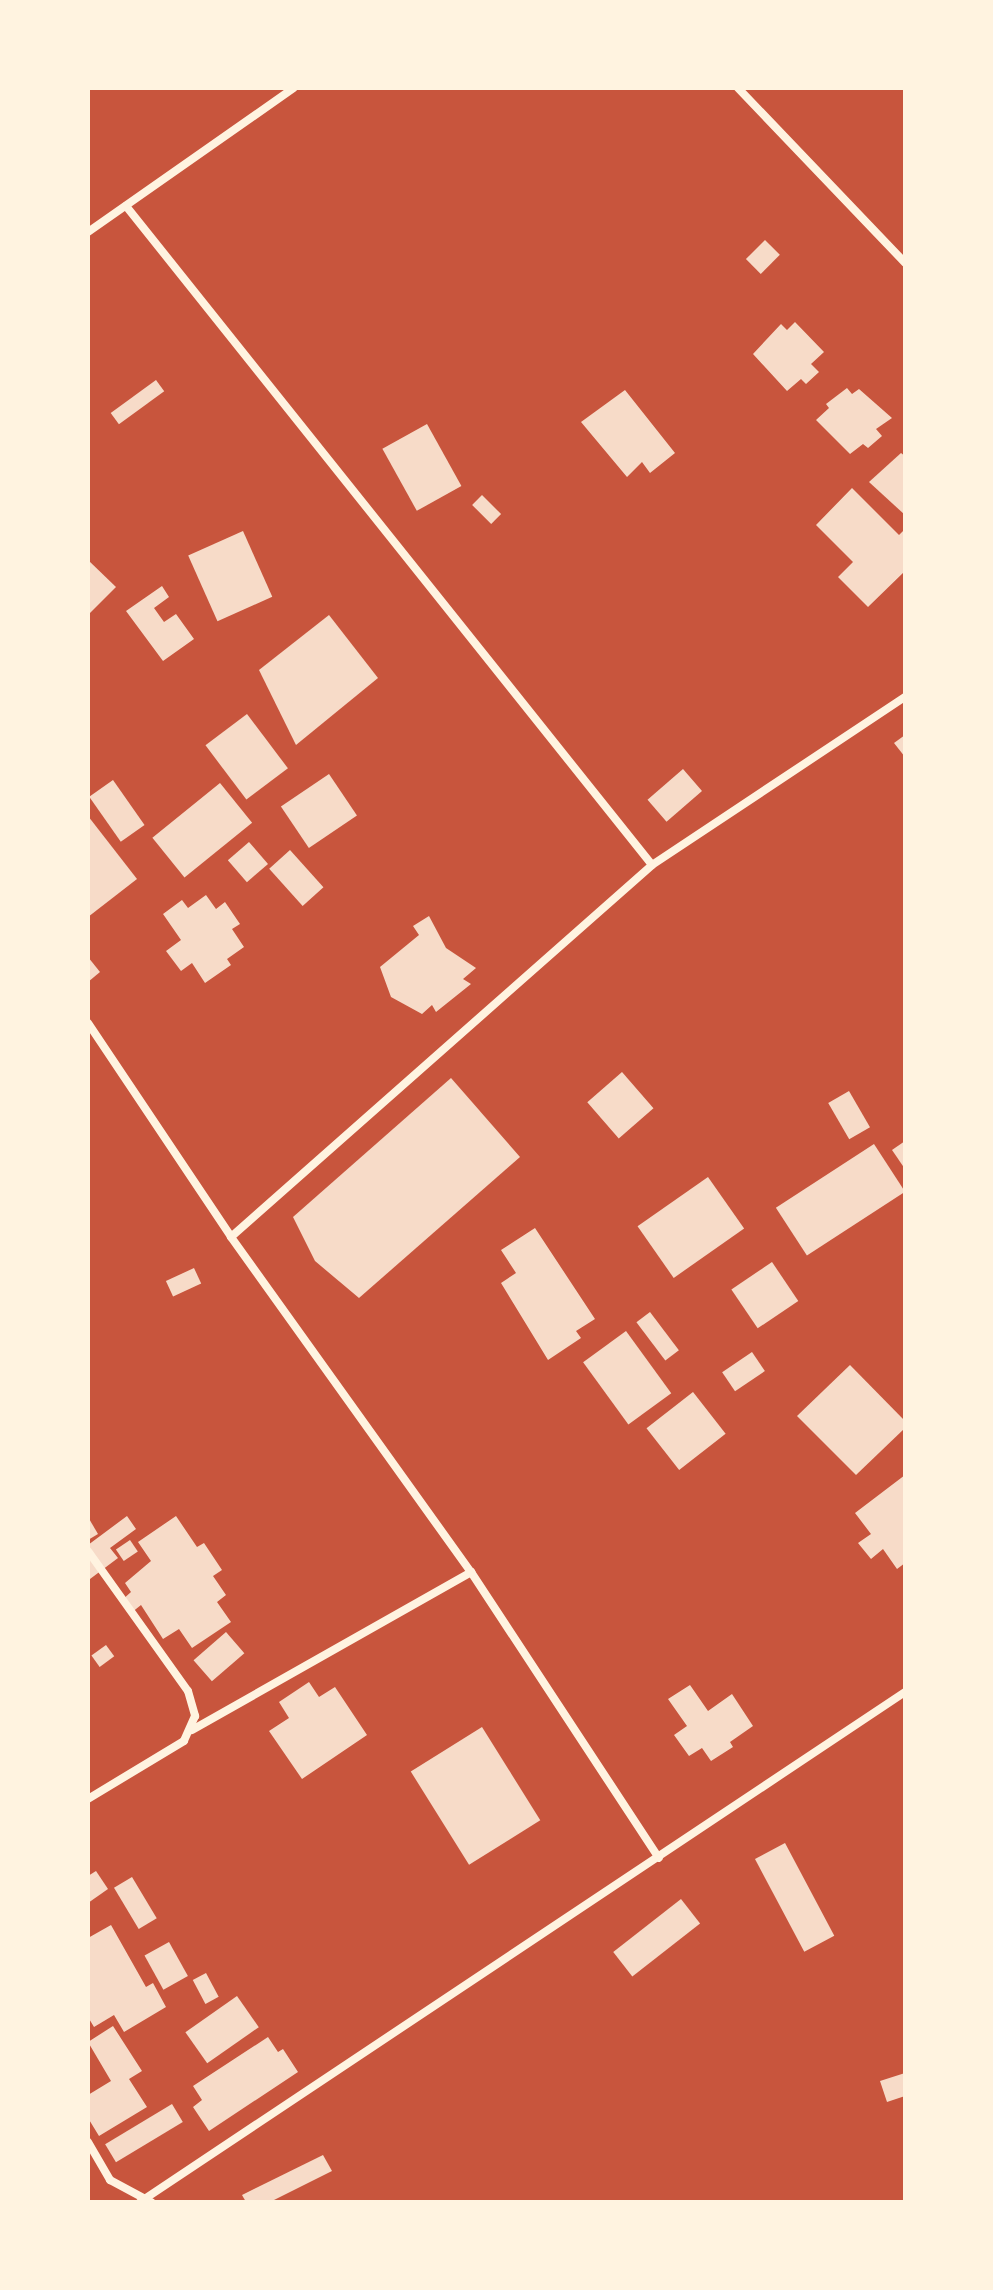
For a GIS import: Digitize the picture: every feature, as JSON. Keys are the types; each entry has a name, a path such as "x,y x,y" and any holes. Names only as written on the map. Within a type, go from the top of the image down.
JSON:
{"street":[{"path":"88,232 294,88"},
{"path":"738,88 905,263"},
{"path":"126,206 652,865"},
{"path":"231,1237 652,865 905,697"},
{"path":"88,1023 231,1237 471,1572 659,1858"},
{"path":"88,1551 188,1691 194,1703 192,1730"},
{"path":"88,1799 173,1750 192,1730 471,1572"},
{"path":"88,2142 110,2180 146,2201 905,1692"}],"building":[{"path":"765,240 780,255 761,274 746,259"},
{"path":"795,322 824,352 811,364 819,372 806,384 801,379 787,391 753,354 781,324 787,330"},
{"path":"156,380 164,391 119,424 111,413"},
{"path":"847,388 852,394 859,389 892,418 876,429 882,436 868,448 863,444 850,454 816,420 829,408 826,404"},
{"path":"625,390 675,453 650,473 642,462 627,477 581,422"},
{"path":"427,424 461,486 417,511 382,449"},
{"path":"901,453 905,456 905,515 869,482"},
{"path":"852,488 899,535 905,529 905,571 868,607 838,577 853,562 816,525"},
{"path":"482,495 501,514 491,524 472,505"},
{"path":"243,531 272,597 217,621 188,555"},
{"path":"88,560 116,587 88,615"},
{"path":"162,586 169,597 154,608 164,622 176,614 194,639 163,661 126,611"},
{"path":"329,615 378,678 296,745 259,670"},
{"path":"247,714 288,768 246,800 205,745"},
{"path":"905,735 905,757 894,743"},
{"path":"683,769 702,791 667,822 648,800"},
{"path":"329,774 357,815 309,848 281,806"},
{"path":"113,780 145,825 121,842 89,797"},
{"path":"220,783 252,823 184,877 152,838"},
{"path":"88,816 137,879 88,917"},
{"path":"249,842 268,864 247,882 228,860"},
{"path":"290,850 323,887 303,906 269,869"},
{"path":"206,895 216,909 225,902 240,924 232,929 244,947 227,959 231,965 205,983 192,963 181,971 166,951 181,940 163,914 182,900 188,908"},
{"path":"429,916 446,948 476,968 463,979 471,984 436,1012 432,1005 422,1014 391,997 380,967 419,935 413,926"},
{"path":"88,957 100,972 88,982"},
{"path":"622,1072 653,1108 619,1138 587,1102"},
{"path":"451,1078 520,1157 359,1298 315,1261 293,1217"},
{"path":"849,1091 870,1127 849,1139 828,1103"},
{"path":"905,1141 905,1169 892,1150"},
{"path":"874,1144 905,1192 807,1256 776,1208"},
{"path":"708,1177 744,1229 674,1278 638,1226"},
{"path":"535,1228 595,1319 576,1331 581,1338 548,1360 501,1283 516,1273 501,1250"},
{"path":"772,1262 798,1301 758,1328 731,1289"},
{"path":"194,1268 201,1283 173,1297 166,1281"},
{"path":"650,1312 679,1350 665,1361 636,1322"},
{"path":"626,1331 671,1393 628,1424 583,1362"},
{"path":"752,1352 765,1371 735,1391 722,1372"},
{"path":"850,1365 905,1421 905,1428 856,1475 797,1416"},
{"path":"693,1392 726,1434 679,1470 647,1428"},
{"path":"905,1475 905,1563 897,1569 883,1549 871,1559 858,1543 871,1534 855,1513"},
{"path":"127,1516 136,1529 110,1548 118,1558 90,1579 88,1545"},
{"path":"176,1516 197,1547 204,1543 222,1570 213,1576 226,1595 217,1602 231,1622 192,1648 179,1629 163,1639 141,1605 131,1613 121,1601 131,1592 125,1583 151,1561 138,1542"},
{"path":"88,1517 98,1534 88,1540"},
{"path":"130,1540 138,1552 124,1561 116,1550"},
{"path":"226,1632 244,1653 212,1681 194,1660"},
{"path":"106,1645 114,1656 100,1667 91,1656"},
{"path":"309,1682 319,1697 335,1687 367,1735 302,1779 269,1731 289,1718 279,1702"},
{"path":"690,1685 708,1711 732,1694 753,1726 730,1742 733,1747 711,1761 702,1748 689,1756 674,1735 687,1726 668,1699"},
{"path":"482,1727 540,1820 469,1865 411,1772"},
{"path":"785,1843 834,1936 804,1952 755,1859"},
{"path":"96,1871 108,1889 88,1903 88,1876"},
{"path":"132,1877 157,1918 139,1929 114,1888"},
{"path":"681,1899 700,1923 632,1976 613,1952"},
{"path":"111,1925 146,1987 153,1983 166,2007 124,2032 114,2015 94,2027 88,2017 88,1938"},
{"path":"169,1942 188,1976 163,1990 145,1956"},
{"path":"206,1973 219,1997 205,2004 193,1980"},
{"path":"237,1996 259,2027 207,2063 185,2032"},
{"path":"113,2026 142,2071 129,2079 147,2107 99,2136 88,2118 88,2095 111,2081 88,2042"},
{"path":"268,2037 278,2052 283,2049 298,2072 209,2131 193,2107 202,2100 193,2086"},
{"path":"905,2073 905,2096 887,2102 880,2081"},
{"path":"172,2104 183,2122 116,2162 105,2144"},
{"path":"323,2155 332,2171 270,2202 246,2202 242,2195"}]}
